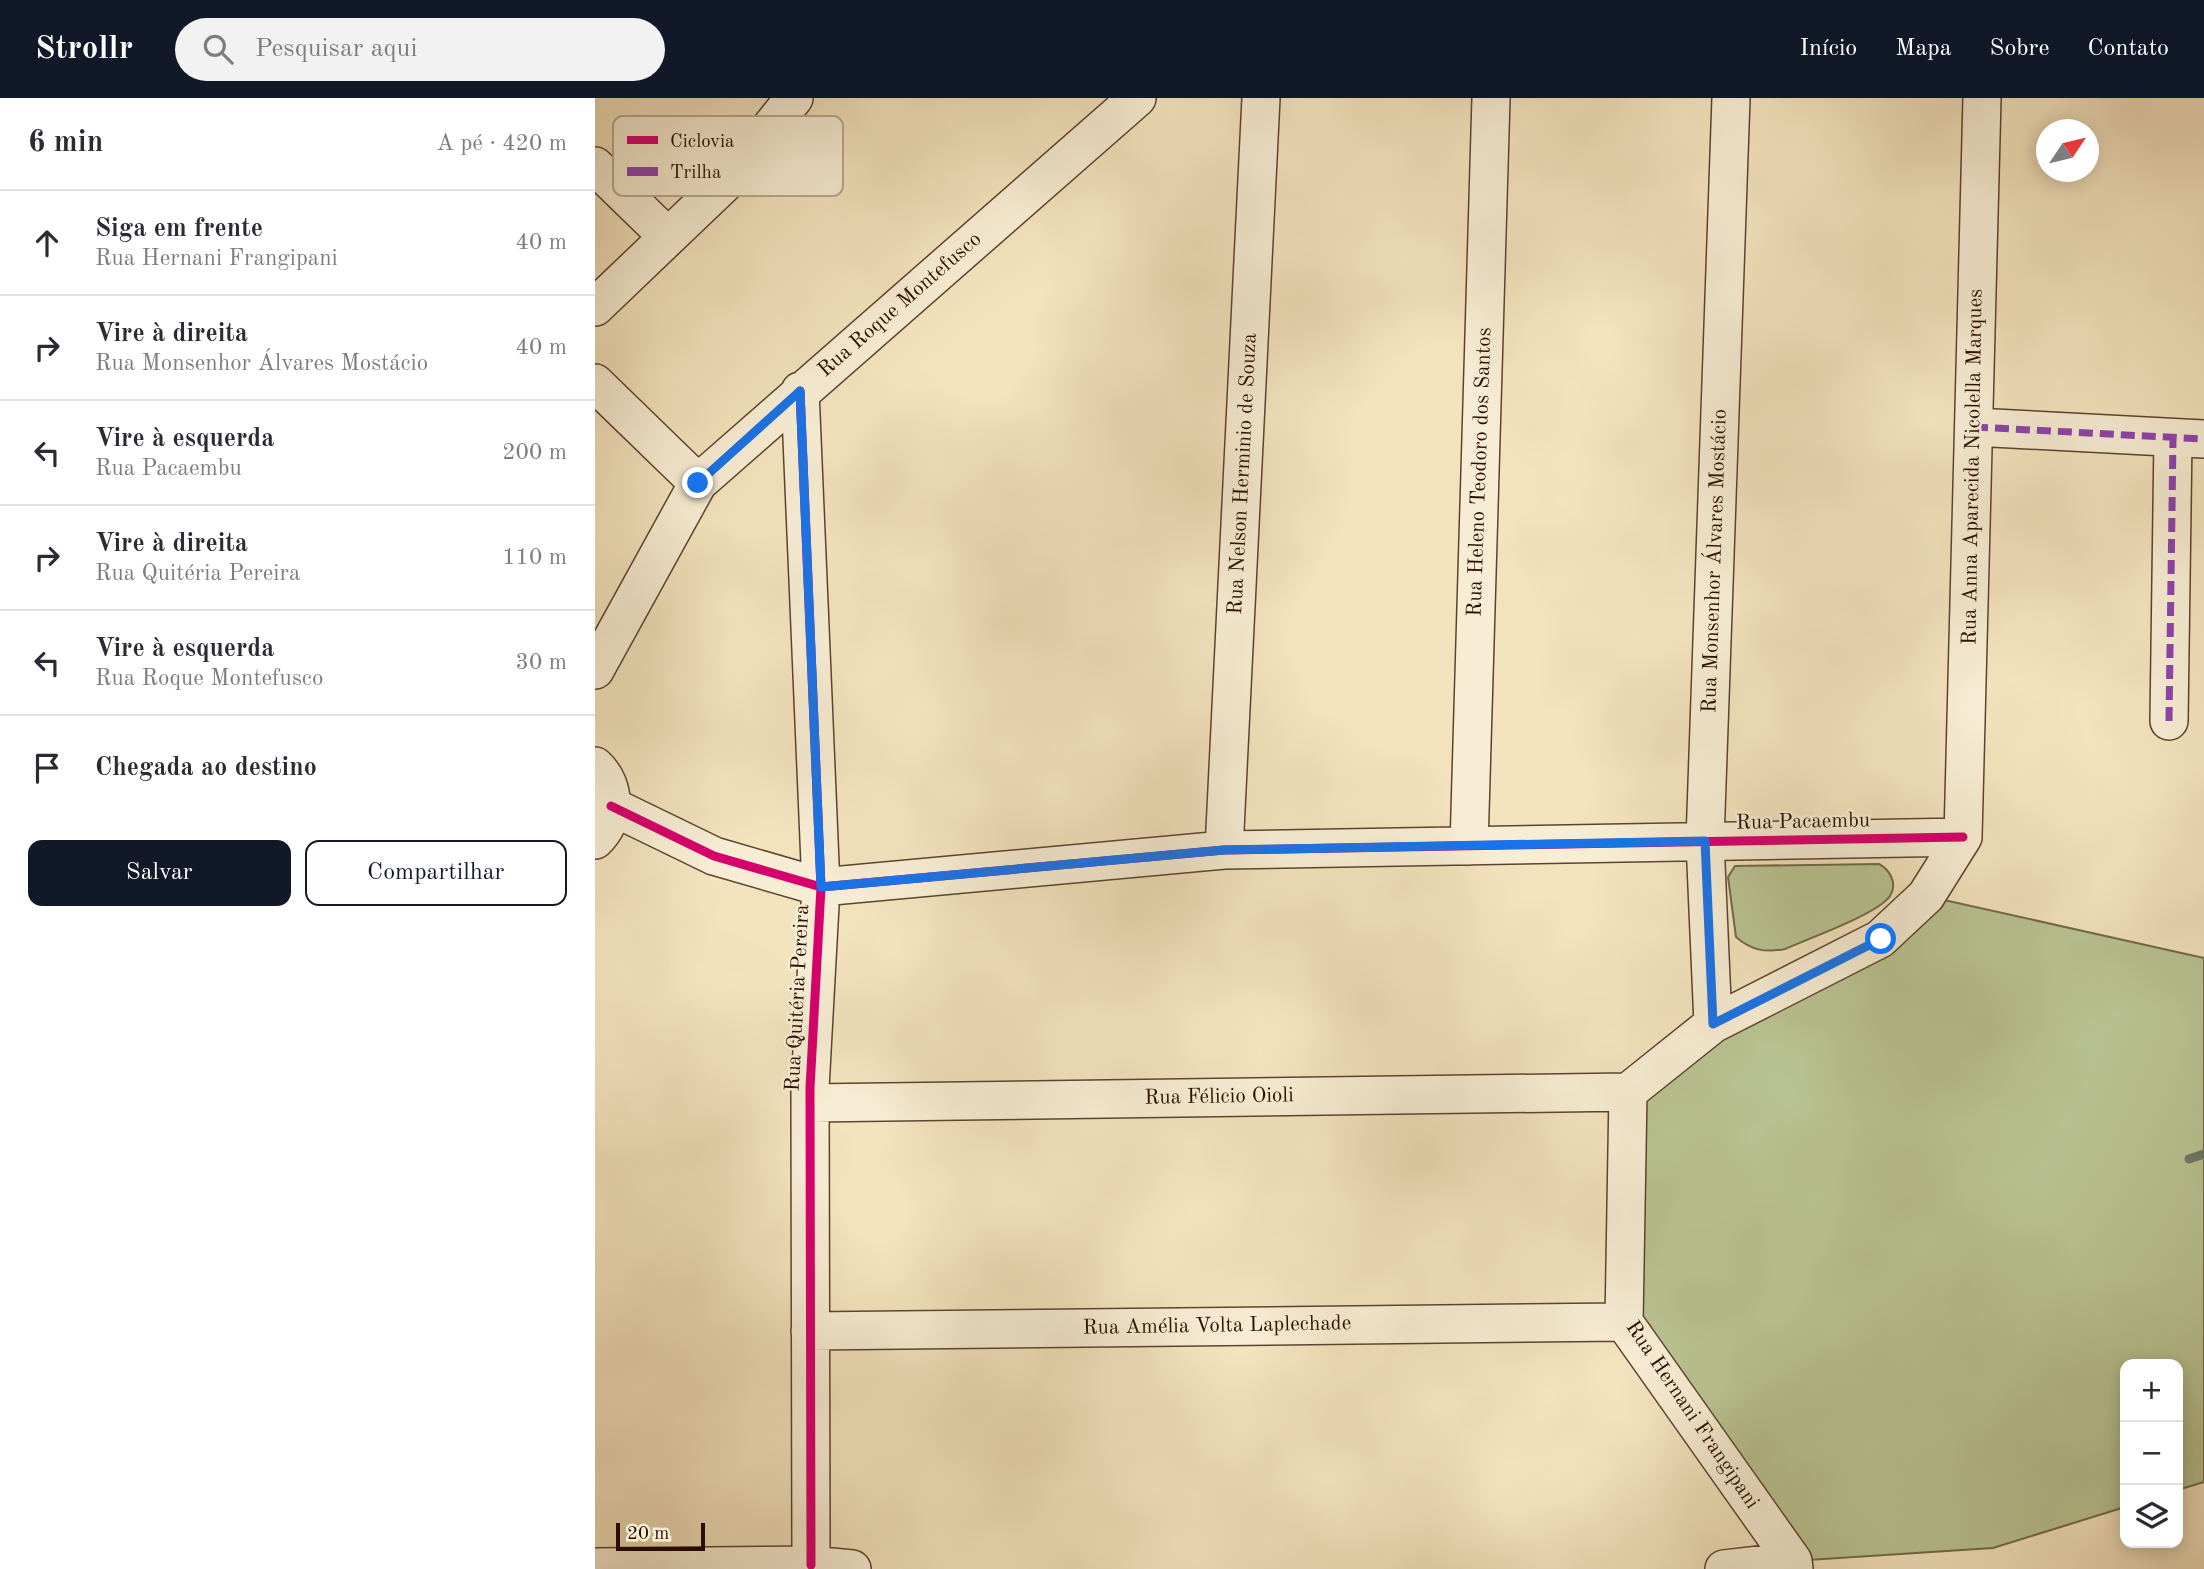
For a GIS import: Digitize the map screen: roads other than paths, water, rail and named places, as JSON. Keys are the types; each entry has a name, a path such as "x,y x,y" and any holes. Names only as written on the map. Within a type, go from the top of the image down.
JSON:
{"street":[{"path":"780,116 794,98"},
{"name":"Rua Roque Montefusco","path":"595,670 698,483 1137,98"},
{"name":"Rua Nelson Herminio de Souza","path":"1224,850 1261,98"},
{"name":"Rua Heleno Teodoro dos Santos","path":"1469,846 1491,98"},
{"name":"Rua Monsenhor Álvares Mostácio","path":"1713,1024 1705,841 1731,98"},
{"name":"Rua Anna Aparecida Nicolella Marques","path":"1963,837 1982,98"},
{"path":"595,166 613,184"},
{"path":"626,196 668,237"},
{"path":"595,307 711,196"},
{"path":"595,383 698,483"},
{"name":"Rua Quitéria Pereira","path":"800,391 821,887 810,1103 811,1564"},
{"path":"1974,427 2189,438 2169,721"},
{"path":"595,766 606,780 611,806 608,821 595,840"},
{"name":"Rua Pacaembu","path":"611,806 714,856 821,887 1224,850 1963,837"},
{"path":"1629,1092 1713,1024 1881,939 1926,896 1963,837"},
{"name":"Rua Félicio Oioli","path":"810,1103 1629,1092"},
{"name":"Rua Hernani Frangipani","path":"1629,1092 1624,1322 1794,1565"},
{"name":"Rua Amélia Volta Laplechade","path":"810,1331 1624,1322"},
{"path":"595,1567 772,1567 811,1564 852,1569"},
{"path":"1724,1569 1794,1565"}],"waterway":[{"path":"2189,1159 2204,1154"}]}
